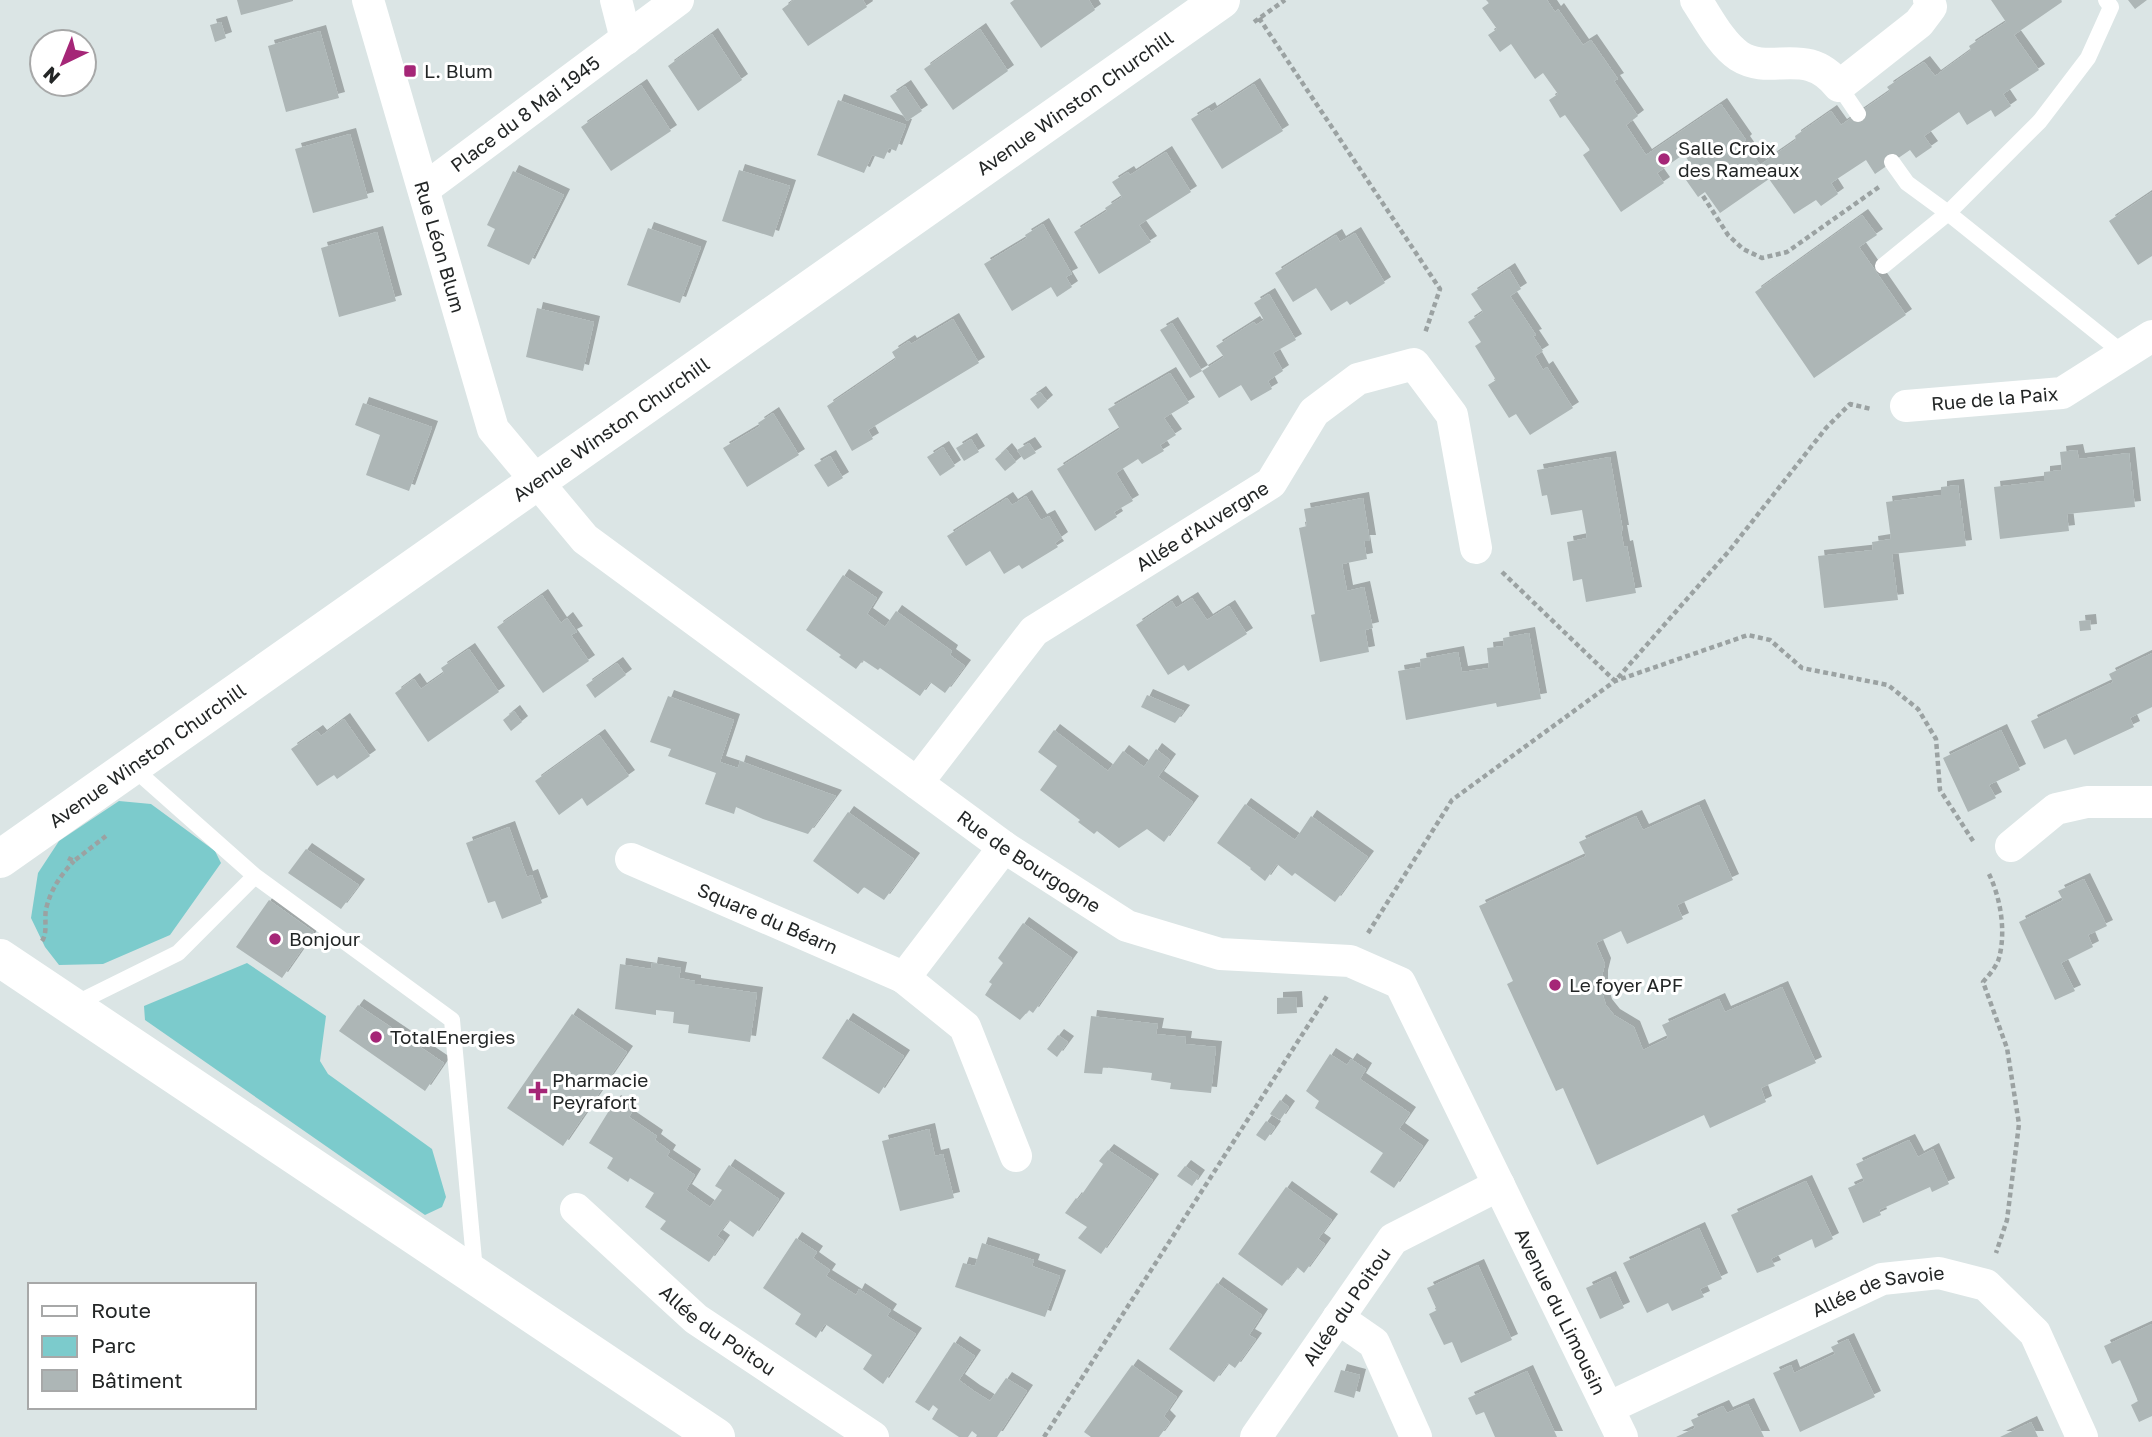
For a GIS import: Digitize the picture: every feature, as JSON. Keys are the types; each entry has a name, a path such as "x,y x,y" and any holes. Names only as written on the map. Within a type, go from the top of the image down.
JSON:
{"main road":[{"name":"Avenue Winston Churchill","path":"0,859 537,481 1237,5"},
{"path":"0,958 716,1437"}],"street":[{"name":"Rue Léon Blum","path":"368,0 493,429 537,481"},
{"path":"616,0 626,38"},
{"name":"Place du 8 Mai 1945","path":"424,189 678,0"},
{"path":"1696,0 1727,44 1740,56 1755,61 1806,64 1822,69 1839,86 1919,23 1931,7 1929,0"},
{"name":"Rue de la Paix","path":"1906,405 2062,393 2152,336"},
{"path":"1414,364 1452,415 1476,548"},
{"name":"Allée d'Auvergne","path":"917,783 1034,631 1271,483 1314,412 1358,379 1414,364"},
{"name":"Rue de Bourgogne","path":"537,481 585,539 1004,847 1127,926 1220,954 1350,961 1400,983 1499,1185"},
{"path":"2011,846 2056,809 2087,802 2152,802"},
{"path":"904,978 1004,847"},
{"name":"Square du Béarn","path":"631,859 904,978 965,1027 1016,1156"},
{"name":"Allée du Poitou","path":"1256,1437 1393,1239 1499,1185"},
{"name":"Avenue du Limousin","path":"1499,1185 1622,1437"},
{"name":"Allée du Poitou","path":"576,1209 696,1319 873,1437"},
{"name":"Allée de Savoie","path":"1608,1408 1882,1279 1939,1273 1986,1285"},
{"path":"1986,1285 2035,1333 2082,1437"},
{"path":"1338,1318 1374,1343 1416,1437"}],"lane":[{"path":"1883,266 1948,213 2040,121 2088,58 2111,7 2106,0"},
{"path":"1839,86 1858,114"},
{"path":"1896,167 1907,183 2124,354"},
{"path":"132,767 255,876 452,1020 476,1277"},
{"path":"72,1006 178,954 255,876"}],"path":[{"path":"1237,5 1440,289 1414,364"},
{"path":"1703,196 1728,235 1743,249 1762,258 1787,253 1896,167"},
{"path":"1044,1437 1452,800 1615,681 1729,551 1826,428 1850,404 1877,410 1906,405"},
{"path":"1476,548 1615,681"},
{"path":"1615,681 1748,635 1770,640 1802,668 1888,685 1918,709 1936,739 1940,790 1976,849"},
{"path":"45,936 46,910 56,881 74,861"},
{"path":"1986,1285 2007,1220 2019,1124 2007,1048 1983,982 1999,960 2002,923 1994,886 1987,870"}],"green space":[{"path":"119,801 151,804 215,851 221,863 170,935 103,964 59,965 45,947 31,918 38,873 59,841"},
{"path":"247,963 326,1016 320,1061 328,1074 432,1149 446,1197 442,1207 425,1215 145,1020 144,1006"}],"building":[{"path":"237,0 293,0 293,1 241,15"},
{"path":"794,0 863,0 867,7 808,46 782,9"},
{"path":"1014,0 1089,0 1095,10 1041,48 1010,3"},
{"path":"1486,0 1547,0 1555,12 1558,9 1583,45 1591,40 1618,79 1614,81 1638,116 1626,125 1646,155 1721,104 1760,165 1831,111 1841,125 1890,91 1887,87 1924,62 1935,76 1971,50 1969,46 2006,22 1991,0 2062,2 2014,35 2039,70 2003,94 2011,106 1995,117 1991,110 1967,125 1959,112 1924,136 1932,147 1916,158 1910,150 1875,174 1866,160 1831,183 1838,194 1821,206 1816,200 1794,214 1769,179 1720,213 1705,192 1698,197 1686,180 1696,173 1684,154 1657,173 1664,183 1621,212 1583,155 1590,150 1565,115 1560,118 1549,100 1558,94 1543,73 1535,79 1511,44 1500,52 1488,35 1497,29 1482,8 1489,3"},
{"path":"2128,0 2147,0 2135,9"},
{"path":"221,22 226,38 215,42 210,25"},
{"path":"980,29 1008,71 953,110 924,69"},
{"path":"320,31 339,98 286,112 268,46"},
{"path":"712,34 742,80 698,111 668,66"},
{"path":"1254,84 1283,131 1222,169 1191,119 1209,108 1211,112"},
{"path":"641,85 671,131 611,171 581,127"},
{"path":"905,86 922,111 907,121 890,96"},
{"path":"838,100 906,125 896,151 889,148 884,159 872,155 864,173 817,155"},
{"path":"350,134 368,198 313,213 295,149"},
{"path":"1166,152 1191,192 1139,225 1151,242 1099,274 1074,232 1107,211 1105,208 1122,197 1112,182 1128,172 1130,175"},
{"path":"739,170 790,186 773,237 722,221"},
{"path":"513,171 564,195 529,265 487,246 495,229 487,225"},
{"path":"2152,192 2152,256 2138,265 2109,221"},
{"path":"1862,215 1877,235 1859,247 1906,315 1814,378 1755,292"},
{"path":"1043,224 1072,274 1066,277 1072,287 1057,297 1051,287 1012,311 984,264 1027,238 1025,235"},
{"path":"648,228 701,247 680,303 627,285"},
{"path":"377,232 396,301 339,317 321,248"},
{"path":"1355,233 1385,283 1350,305 1347,301 1331,311 1316,288 1293,302 1275,273 1336,235 1340,242"},
{"path":"1509,269 1521,289 1510,296 1536,335 1533,336 1543,351 1535,356 1543,370 1547,367 1573,408 1530,435 1516,414 1509,418 1488,385 1496,380 1475,346 1481,342 1468,322 1483,312 1471,294"},
{"path":"1269,294 1296,340 1273,353 1283,371 1268,381 1272,389 1251,401 1241,385 1219,398 1202,371 1224,357 1216,346 1254,322 1256,325 1264,320 1254,303"},
{"path":"537,308 594,322 583,371 526,357"},
{"path":"953,319 979,363 868,430 873,439 852,451 827,406 896,359 892,352"},
{"path":"1172,323 1202,371 1190,378 1160,330"},
{"path":"1170,373 1189,403 1164,418 1176,435 1160,445 1164,451 1142,464 1138,459 1116,473 1133,501 1114,512 1117,517 1095,531 1057,469 1120,429 1108,409"},
{"path":"1040,392 1047,401 1038,409 1030,399"},
{"path":"363,403 432,427 409,491 366,475 380,435 355,425"},
{"path":"773,413 799,455 747,487 723,448 760,426 758,423"},
{"path":"971,439 979,452 964,461 956,448"},
{"path":"1029,443 1036,453 1024,460 1017,450"},
{"path":"943,447 955,466 940,476 927,457"},
{"path":"1006,449 1016,462 1005,471 995,459"},
{"path":"2077,450 2079,459 2129,453 2135,507 2067,514 2069,531 2000,539 1994,487 2044,481 2044,472 2062,470 2060,452"},
{"path":"830,456 843,478 828,487 814,465"},
{"path":"1610,457 1624,547 1627,546 1636,593 1586,602 1582,579 1573,581 1567,542 1587,538 1582,510 1551,515 1547,495 1542,496 1537,470"},
{"path":"1958,485 1966,546 1892,554 1898,600 1824,608 1818,556 1873,550 1872,542 1891,539 1886,502 1941,495 1941,487"},
{"path":"1026,496 1041,520 1049,516 1062,538 1055,543 1058,547 1022,569 1019,565 1004,574 990,551 966,566 947,536 1007,498 1012,505"},
{"path":"1363,498 1370,541 1364,541 1367,559 1342,564 1347,591 1364,587 1373,628 1365,630 1369,652 1320,662 1311,615 1315,614 1299,528 1307,526 1304,509"},
{"path":"843,575 877,598 867,614 885,627 896,611 952,651 950,655 965,666 945,693 930,682 920,696 880,668 878,670 863,660 856,669 806,630"},
{"path":"542,595 561,623 567,618 577,632 571,635 589,661 543,693 497,627"},
{"path":"1192,598 1207,620 1229,606 1247,634 1188,671 1184,665 1168,675 1136,625 1172,601 1176,608"},
{"path":"2090,620 2091,630 2080,631 2079,621"},
{"path":"1529,633 1541,699 1497,707 1496,703 1406,720 1398,671 1421,667 1420,659 1458,652 1462,672 1489,668 1487,648 1504,646 1503,638"},
{"path":"469,649 499,692 428,742 395,693 414,679 421,689 444,673 441,668"},
{"path":"2152,653 2152,707 2130,718 2134,727 2074,755 2066,739 2044,749 2031,721 2113,682 2109,674"},
{"path":"617,663 626,675 595,698 586,685"},
{"path":"1147,695 1184,711 1175,723 1141,707"},
{"path":"668,696 734,720 720,762 738,768 740,761 836,796 808,834 736,807 734,814 705,804 716,773 668,756 671,749 650,742"},
{"path":"514,711 522,722 511,731 503,720"},
{"path":"344,719 370,756 337,779 334,775 317,786 291,749 317,731 321,736"},
{"path":"1054,730 1108,771 1123,751 1144,767 1156,749 1170,760 1158,777 1193,802 1164,842 1147,829 1119,848 1097,831 1094,834 1040,790 1057,766 1038,752"},
{"path":"2001,730 2020,770 1989,785 1996,798 1968,812 1943,758"},
{"path":"599,735 629,776 587,806 582,798 559,815 535,781"},
{"path":"1245,804 1295,840 1311,816 1368,857 1335,902 1295,873 1292,876 1277,864 1265,881 1217,843"},
{"name":"Le foyer APF","path":"1699,805 1733,880 1677,905 1683,919 1627,944 1621,931 1596,943 1605,964 1602,992 1606,1005 1614,1015 1634,1027 1643,1050 1668,1038 1662,1025 1719,999 1725,1012 1782,987 1816,1063 1761,1088 1766,1102 1710,1128 1704,1115 1597,1165 1563,1088 1556,1091 1507,984 1513,981 1479,906 1586,856 1579,842 1636,816 1643,830"},
{"path":"848,812 914,859 884,900 864,887 858,894 813,861"},
{"path":"509,827 527,877 532,875 542,903 502,919 495,901 488,903 466,843"},
{"path":"306,849 359,885 341,909 288,873"},
{"path":"2084,879 2107,926 2088,935 2093,947 2061,963 2075,991 2055,1000 2019,922 2063,900 2058,891"},
{"name":"Bonjour","path":"269,900 314,932 282,978 236,947"},
{"path":"1023,923 1072,958 1033,1013 1029,1010 1020,1020 985,995 992,984 989,982 1003,963 998,958"},
{"path":"652,963 681,968 679,978 695,981 695,984 757,993 750,1042 688,1033 689,1025 673,1023 674,1012 656,1010 656,1015 615,1009 620,964 651,969"},
{"path":"1296,997 1297,1013 1277,1014 1277,998"},
{"path":"358,1005 444,1063 425,1091 339,1031"},
{"path":"572,1014 627,1052 563,1146 507,1108"},
{"path":"1091,1016 1158,1024 1156,1034 1186,1037 1185,1044 1216,1047 1211,1093 1170,1089 1171,1083 1151,1080 1152,1073 1103,1067 1102,1074 1084,1073"},
{"path":"847,1019 904,1056 879,1094 822,1058"},
{"path":"1058,1035 1068,1042 1057,1057 1047,1049"},
{"path":"1330,1054 1347,1065 1351,1059 1366,1069 1360,1079 1410,1113 1399,1129 1423,1146 1394,1188 1370,1172 1383,1153 1315,1108 1319,1101 1306,1091"},
{"path":"1280,1100 1289,1107 1280,1120 1270,1114"},
{"path":"615,1101 632,1112 629,1117 657,1136 655,1140 670,1151 667,1156 695,1175 686,1190 710,1207 722,1190 715,1186 729,1165 779,1199 753,1237 729,1220 717,1236 724,1241 709,1262 660,1229 666,1221 645,1207 654,1193 630,1178 628,1182 607,1168 613,1158 589,1143"},
{"path":"1266,1121 1275,1127 1265,1141 1256,1135"},
{"path":"929,1129 935,1156 943,1154 954,1198 900,1211 882,1141"},
{"path":"1909,1140 1918,1157 1933,1149 1949,1184 1932,1192 1930,1187 1879,1210 1881,1215 1863,1223 1848,1188 1864,1181 1856,1164"},
{"path":"1108,1150 1153,1180 1101,1254 1078,1238 1087,1227 1065,1213 1076,1198 1078,1200 1103,1164 1099,1161"},
{"path":"1185,1166 1199,1176 1192,1186 1177,1176"},
{"path":"1806,1181 1833,1239 1815,1248 1812,1239 1771,1259 1775,1266 1757,1273 1731,1215"},
{"path":"1286,1187 1332,1220 1318,1239 1325,1244 1304,1273 1297,1267 1282,1286 1238,1254"},
{"path":"1699,1228 1722,1279 1700,1289 1704,1297 1672,1311 1668,1303 1647,1313 1623,1263"},
{"path":"796,1238 817,1252 813,1258 830,1270 826,1276 856,1295 859,1289 891,1310 887,1316 916,1334 883,1384 863,1369 872,1355 825,1324 816,1338 795,1324 801,1314 763,1288"},
{"path":"982,1243 1034,1260 1032,1266 1060,1276 1045,1317 955,1287 963,1263 975,1266"},
{"path":"1478,1265 1512,1340 1461,1363 1452,1342 1444,1345 1429,1314 1437,1310 1427,1288"},
{"path":"1610,1277 1624,1308 1600,1319 1586,1288"},
{"path":"1217,1283 1262,1315 1249,1335 1256,1339 1235,1368 1228,1363 1214,1382 1169,1349"},
{"path":"2152,1324 2152,1416 2139,1422 2131,1405 2138,1401 2120,1360 2112,1364 2104,1346"},
{"path":"1848,1339 1875,1397 1800,1432 1773,1373 1791,1365 1794,1373 1835,1354 1831,1347"},
{"path":"954,1342 975,1356 959,1380 974,1391 990,1401 1006,1378 1027,1391 997,1437 976,1437 972,1431 968,1437 959,1437 932,1419 938,1409 933,1405 929,1411 915,1402"},
{"path":"1132,1365 1177,1397 1164,1416 1170,1422 1159,1437 1091,1437 1084,1432"},
{"path":"1341,1370 1360,1375 1354,1398 1334,1392"},
{"path":"1527,1371 1557,1437 1495,1437 1484,1412 1476,1415 1468,1398"},
{"path":"1748,1404 1764,1437 1676,1437 1695,1428 1691,1420 1723,1406 1727,1413"},
{"path":"2031,1422 2038,1437 2000,1437"}],"place":[{"name":"L. Blum","path":"410,71"},
{"name":"Salle Croix des Rameaux","path":"1664,159"},
{"name":"Bonjour","path":"275,939"},
{"name":"Le foyer APF","path":"1555,985"},
{"name":"TotalEnergies","path":"376,1037"},
{"name":"Pharmacie Peyrafort","path":"538,1091"}]}
